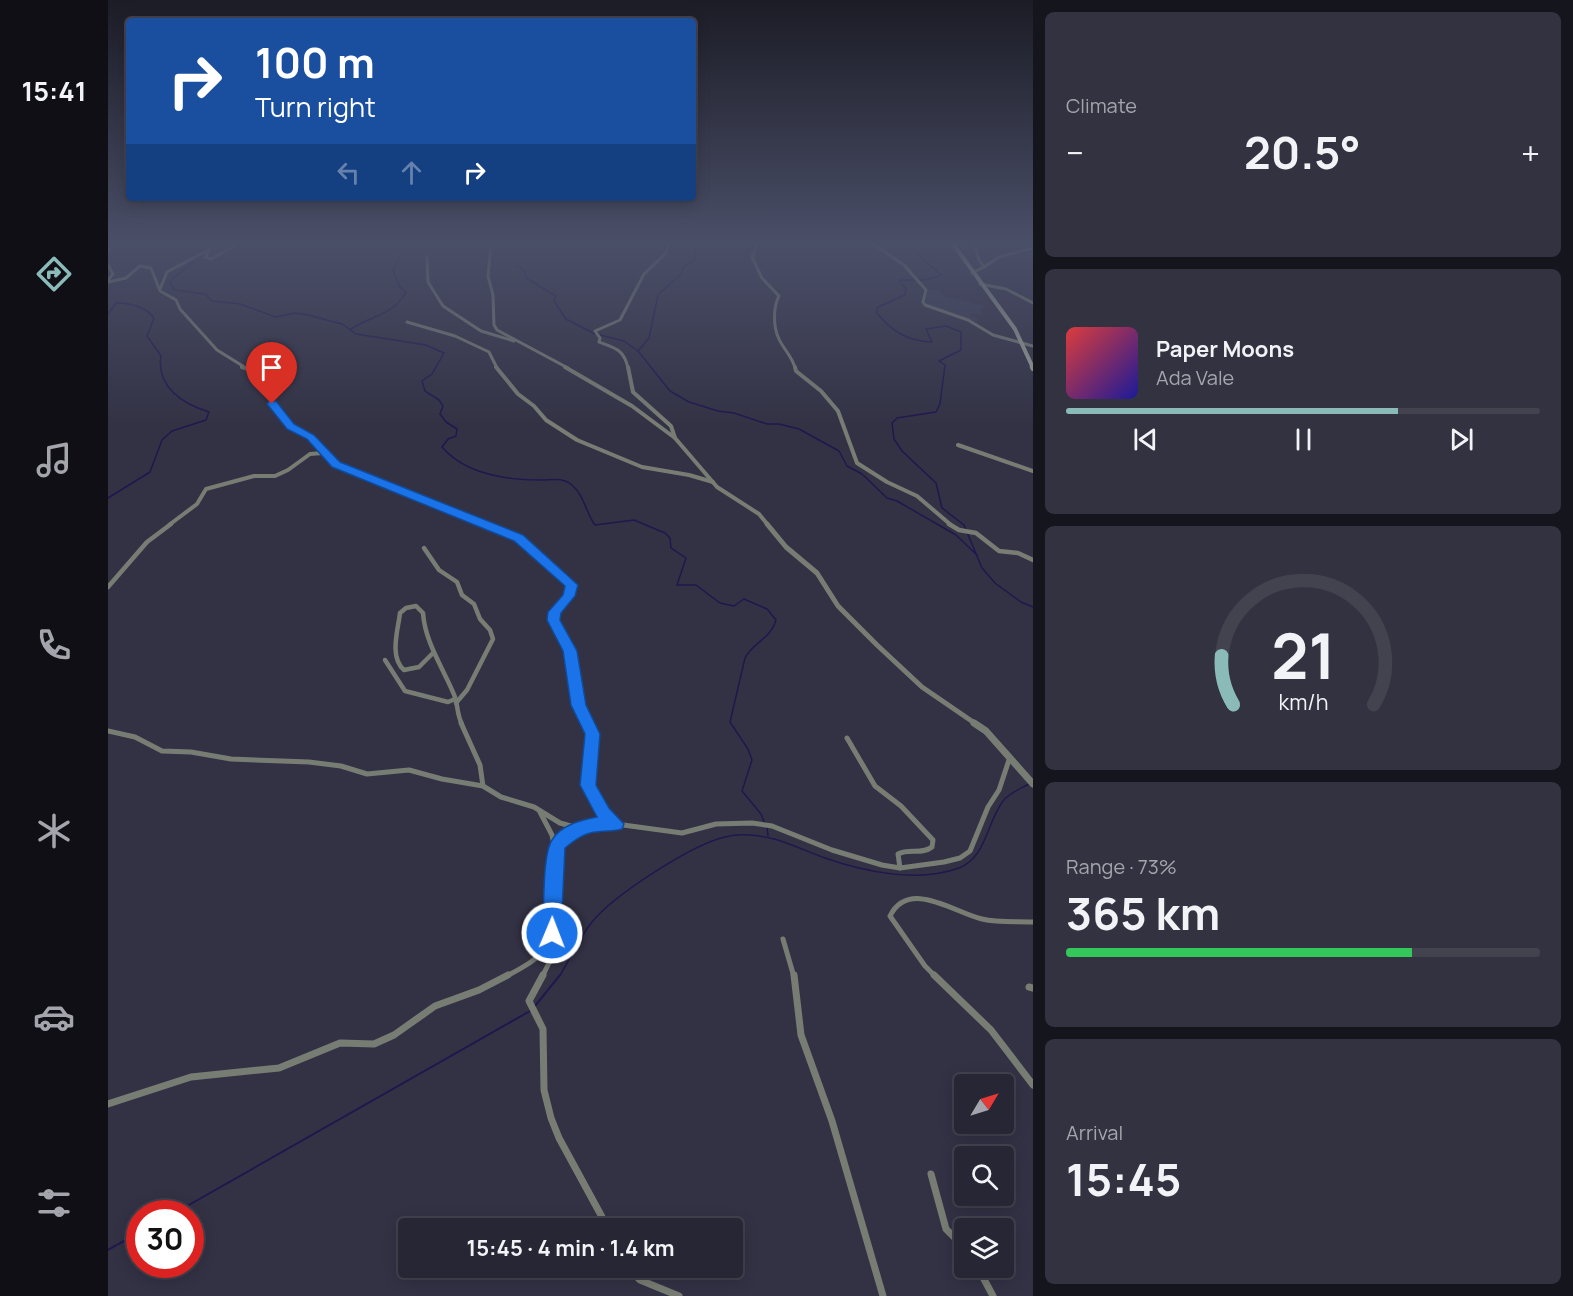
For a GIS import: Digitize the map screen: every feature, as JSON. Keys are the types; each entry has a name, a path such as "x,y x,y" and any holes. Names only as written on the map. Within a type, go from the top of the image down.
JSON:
{"main road":[{"path":"996,304 1016,329 1033,369"}],"street":[{"path":"177,304 194,322 202,337 216,351 232,362 270,381 276,389 271,399 272,404 290,427 309,435 336,465 519,538 570,582 572,588 569,596 557,609 554,620 570,651 578,705 593,734 588,785 603,813 616,824"},
{"path":"442,304 480,331 514,341"},
{"path":"493,304 494,325 499,332 561,364 632,406 675,438 713,482 727,494 759,514 786,547 817,573 842,610 916,682 986,731 1033,784"},
{"path":"630,304 619,321 595,332 600,338 599,342 617,348 625,355 632,390 671,426 675,438"},
{"path":"775,304 776,329 779,339 792,356 796,371 821,391 838,411 850,439 857,464 886,482 917,496 932,507 946,522 959,530 976,533 999,551 1018,553 1032,558"},
{"path":"925,304 968,320 988,333 1033,346"},
{"path":"407,322 455,336 489,352 498,370 518,394 534,406 546,420 577,440 642,467 682,473 713,482"},
{"path":"108,587 147,542 197,504 206,489 256,476 275,476 288,470 310,454 317,445"},
{"path":"958,445 1033,471"},
{"path":"310,454 325,453"},
{"path":"386,660 405,691 448,702 456,701 467,690 493,639 490,630 480,619 474,604 462,595 457,582 439,570 424,548"},
{"path":"434,652 422,665 412,670 399,666 396,660 396,640 400,613 406,608 416,606 423,613 422,625 456,701 455,709 480,765 483,786"},
{"path":"108,731 135,737 162,751 191,752 231,759 309,762 341,766 367,774 405,769 442,779 483,786 501,797 539,810 560,823 579,828"},
{"path":"847,738 875,786 901,806 933,840 932,847 927,851 900,852 897,858 900,868"},
{"path":"555,853 562,839 579,828 598,824 682,832 724,823 766,825 862,860 900,868 944,862 960,858 970,850 988,807 999,790 1010,757"},
{"path":"539,810 552,835 555,853 550,961 529,1001 541,1023 545,1046 545,1100 559,1138 603,1218"},
{"path":"1033,922 981,919 962,914 930,900 903,902 894,907 890,916 925,966 991,1030 1033,1085"},
{"path":"783,939 796,982 801,1035 835,1130 883,1296"},
{"path":"108,1104 191,1077 279,1068 340,1043 374,1044 394,1035 435,1006 478,990 524,968 544,952 550,944"},
{"path":"931,1174 946,1229 954,1237"},
{"path":"638,1278 679,1296"},
{"path":"983,1278 993,1296"}],"shaded area":[{"path":"928,304 984,306 980,312 983,313 980,315 971,313 970,316 978,319 976,322"}],"waterway":[{"path":"108,314 115,304"},
{"path":"108,498 150,472 162,440 172,431 206,420 209,412 181,399 167,385 163,377 161,356 147,336 154,318 137,306 129,304"},
{"path":"241,304 276,317 295,313 308,315 342,324 356,334 426,345 444,353 432,374 422,381 425,391 439,400 443,406 440,414 446,422 457,429 456,436 448,439 442,447 451,456 462,464 500,477 568,482 576,489 595,525 634,520 665,533 670,538 671,548 686,558 677,585 696,585 720,603 734,606 744,599 767,609 776,620 770,632 745,658 730,722 748,749 752,760 742,791 761,814 765,824"},
{"path":"351,329 397,304"},
{"path":"556,304 566,319 595,334"},
{"path":"638,351 649,338 656,304"},
{"path":"884,304 878,307 876,312 894,330 915,340 932,342 926,329 946,326 961,332 961,350 939,361 945,365 940,404 936,412 897,418 892,423 894,439 902,451 936,483 942,508 964,525 976,554"},
{"path":"600,335 624,341 638,351"},
{"path":"638,351 670,391 689,402 767,424 779,424 799,429 839,451 847,466 862,474 887,498 897,501 956,535 976,554"},
{"path":"976,554 982,568 995,583 1021,602 1033,607"},
{"path":"559,977 592,922 617,898 654,872 710,842 731,836 756,836 781,841 857,868 909,875 943,872 959,868 975,856 1005,798 1029,784"},
{"path":"767,828 768,836"},
{"path":"535,1006 560,975"},
{"path":"198,1200 530,1011"},
{"path":"108,1250 126,1240"}],"route":[{"path":"272,404 284,415 290,427 311,437 336,465 519,538 572,585 569,596 555,612 554,620 570,651 578,705 593,734 589,789 603,813 616,824 598,824 579,828 558,843 555,853 552,933"}]}
